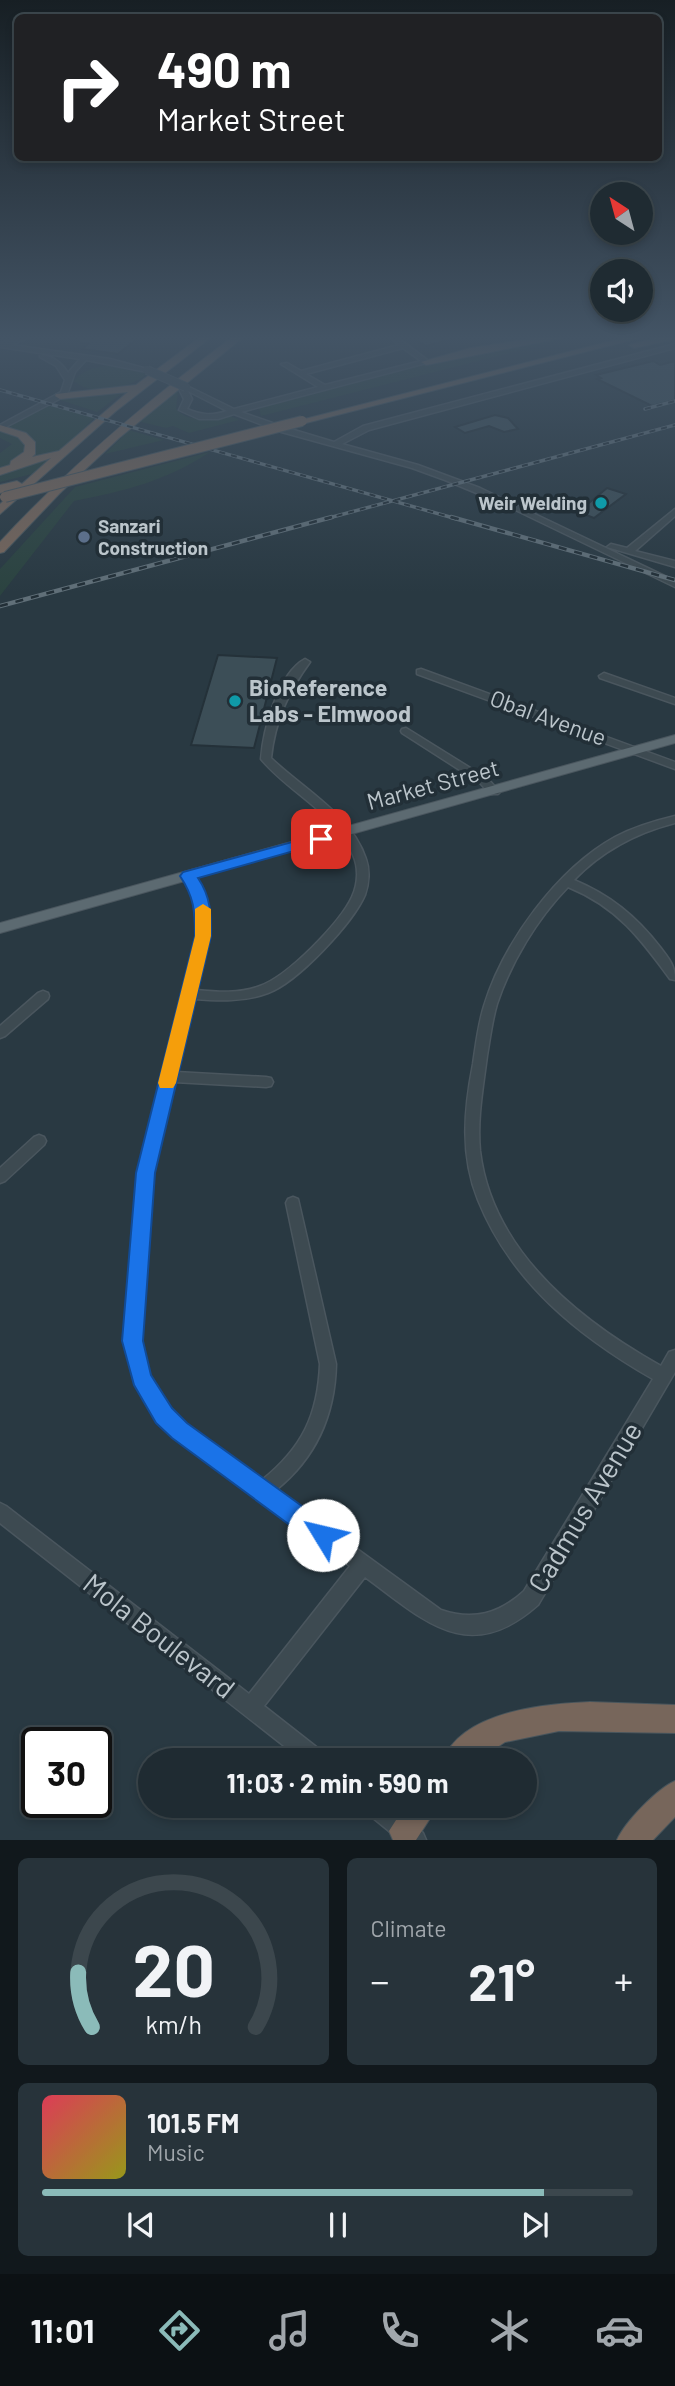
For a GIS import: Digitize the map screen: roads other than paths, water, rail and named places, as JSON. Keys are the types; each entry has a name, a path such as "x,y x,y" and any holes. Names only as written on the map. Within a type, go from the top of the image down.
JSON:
{"highway":[{"path":"0,531 71,458 117,421"},
{"path":"0,549 88,458 133,421"},
{"path":"2,495 17,485 274,421"},
{"path":"2,495 303,421"},
{"path":"0,471 54,453 97,422"},
{"path":"0,510 97,422"},
{"path":"0,471 23,459 32,449 22,435 1,428"},
{"path":"471,1748 496,1732 547,1718 675,1719"},
{"path":"632,1840 675,1796"},
{"path":"410,1835 418,1818"}],"main road":[{"name":"Market Street","path":"0,928 494,792 675,739"}],"street":[{"path":"264,421 449,478 675,584"},
{"path":"334,444 366,428 393,421"},
{"path":"629,551 675,512"},
{"path":"596,546 629,551 675,564"},
{"path":"188,994 241,996 270,988 290,974 350,910 361,888 362,866 346,832 321,804 266,759 278,701 286,684 305,662"},
{"name":"Obal Avenue","path":"421,672 675,766"},
{"path":"604,676 675,701"},
{"path":"406,731 484,781 494,792"},
{"path":"663,1376 603,1342 575,1320 531,1276 496,1225 485,1199 472,1153 472,1104 491,1000 519,945 567,882 590,860 616,841 674,820"},
{"path":"188,876 199,891 204,920 145,1173 133,1341 135,1359 152,1399 179,1430 363,1564 251,1707"},
{"path":"567,882 600,896 626,914 675,976"},
{"path":"0,1033 43,996"},
{"path":"168,1077 266,1082"},
{"path":"0,1177 39,1141"},
{"path":"262,1491 294,1464 307,1447 324,1407 328,1384 328,1364 293,1203"},
{"name":"Cadmus Avenue","path":"363,1564 445,1621 481,1626 498,1622 518,1611 531,1598 675,1357"},
{"name":"Mola Boulevard","path":"0,1512 302,1748"},
{"path":"389,1818 410,1835"}],"railway":[{"path":"109,421 393,501"},
{"path":"393,501 675,425"},
{"path":"325,519 393,501"},
{"path":"393,501 457,519"},
{"path":"0,606 332,517"},
{"path":"451,517 675,580"}],"place":[{"name":"Weir Welding","path":"601,503"},
{"name":"Sanzari Construction","path":"84,537"},
{"name":"BioReference Labs - Elmwood","path":"235,701"}]}
